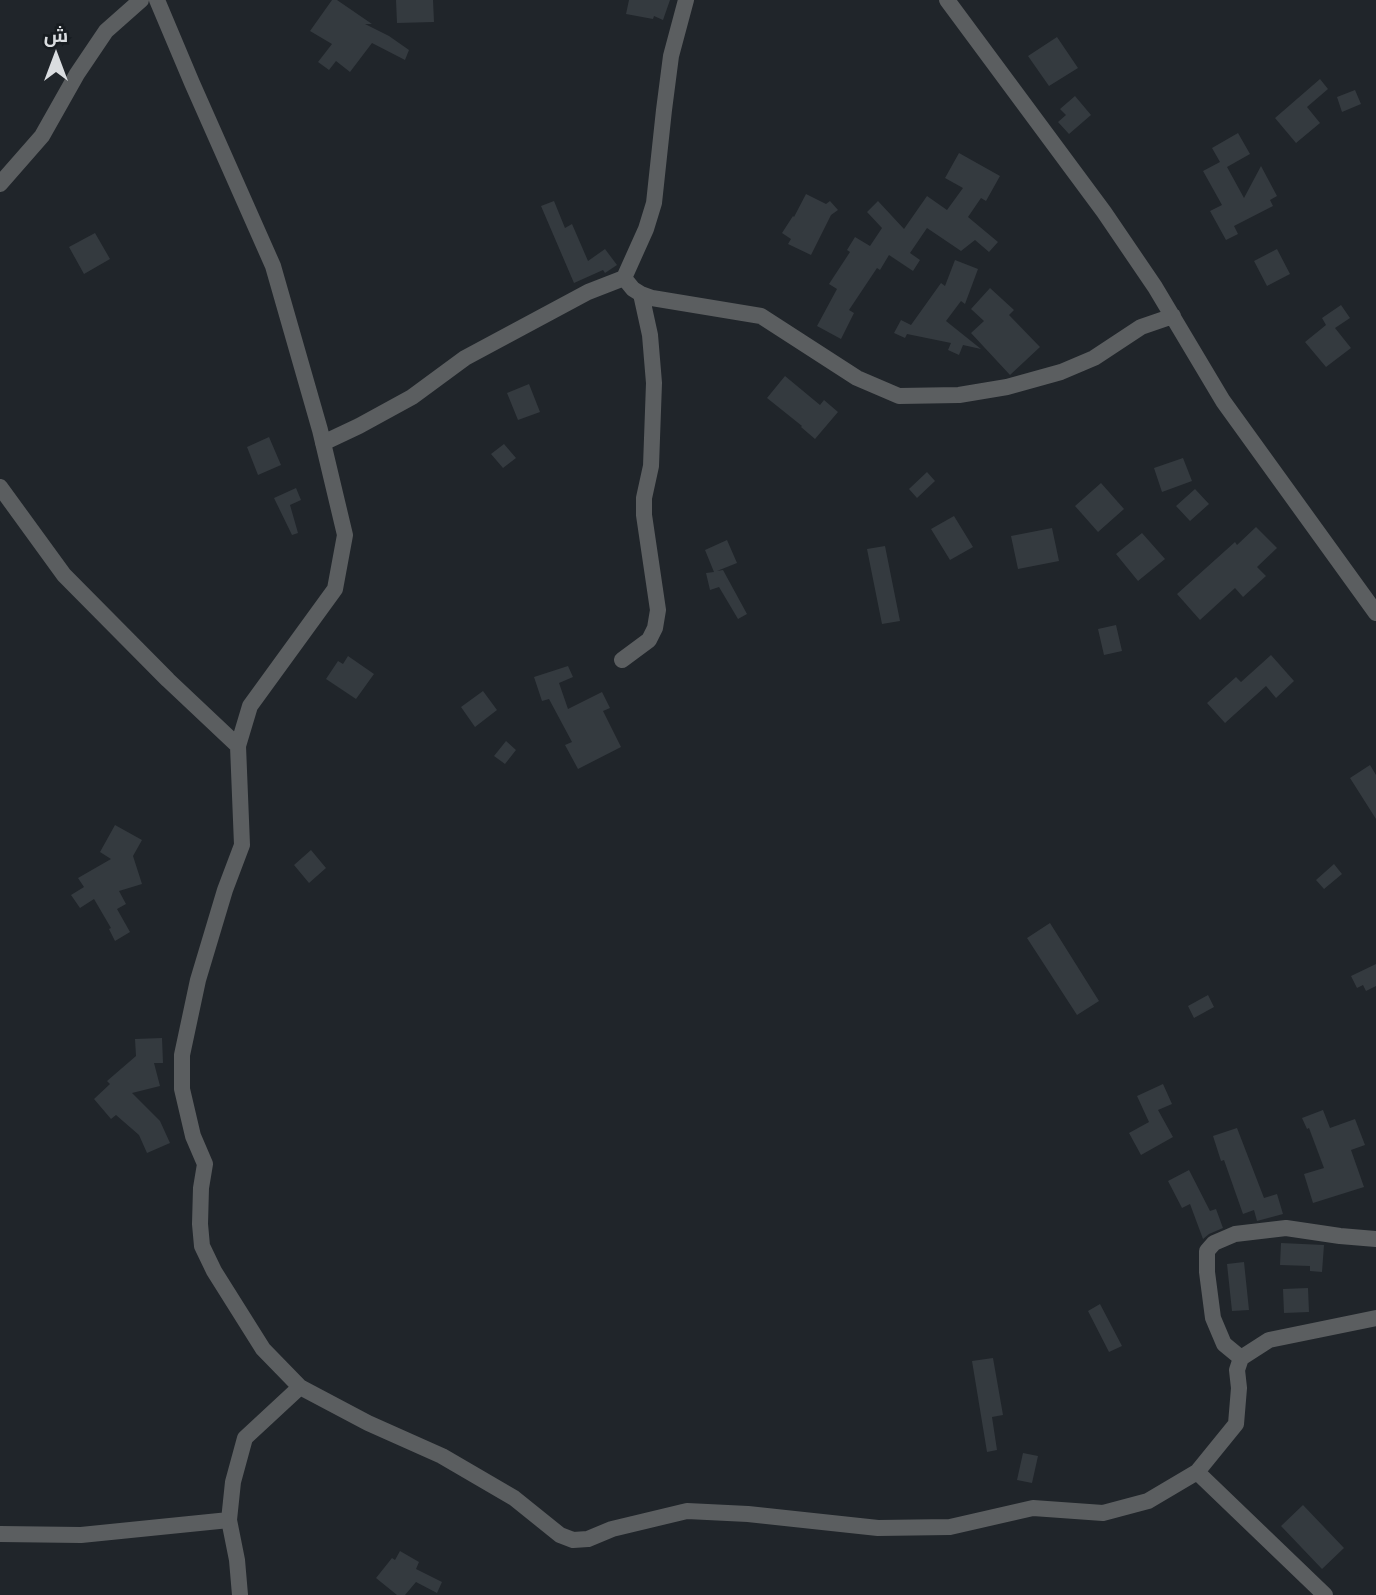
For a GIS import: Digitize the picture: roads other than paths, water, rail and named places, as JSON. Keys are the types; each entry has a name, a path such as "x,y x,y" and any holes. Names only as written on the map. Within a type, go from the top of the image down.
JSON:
{"street":[{"path":"0,184 42,136 76,74 106,32 141,0"},
{"path":"157,0 273,266 323,443 345,535 335,589 250,706 239,746 242,845 225,890 198,980 182,1055 182,1089 193,1136 205,1164 200,1212 202,1246 214,1271 263,1349 300,1387 368,1423 442,1456 514,1498 560,1535 573,1540 588,1539 612,1529 687,1511 748,1514 878,1528 950,1527 1033,1508 1103,1513 1148,1502 1197,1472 1236,1424 1239,1388 1237,1370 1241,1358 1269,1340 1376,1318"},
{"path":"323,443 412,397 472,354 588,292 624,278 646,229 654,203 671,56 686,0"},
{"path":"947,0 1104,212 1155,287 1223,401 1376,613"},
{"path":"624,278 641,295 761,316 857,378 899,396 959,395 1007,387 1061,372 1094,358 1140,327 1172,316"},
{"path":"622,660 649,640 655,628 658,610 644,515 644,498 652,466 654,383 650,335 641,295"},
{"path":"0,487 64,575 168,680 239,746"},
{"path":"1241,1358 1224,1343 1213,1318 1207,1251 1214,1243 1235,1234 1286,1228 1376,1239"},
{"path":"240,1595 237,1560 229,1520 233,1482 245,1438 300,1387"},
{"path":"1197,1472 1325,1595"},
{"path":"0,1534 81,1535 229,1520"}]}
